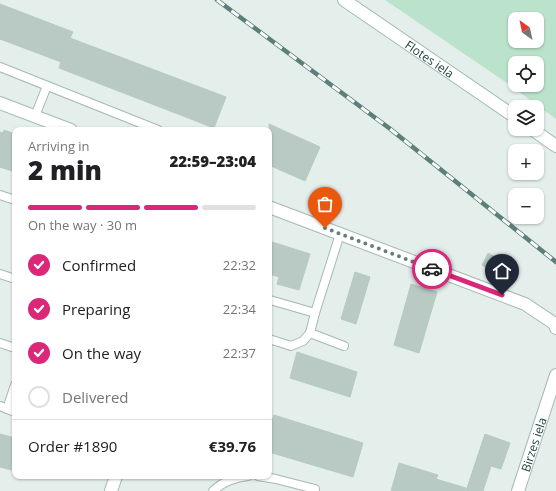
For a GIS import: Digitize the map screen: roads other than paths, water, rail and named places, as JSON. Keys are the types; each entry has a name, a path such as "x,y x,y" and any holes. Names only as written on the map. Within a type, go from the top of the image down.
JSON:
{"street":[{"name":"Flotes iela","path":"344,0 508,112"},
{"path":"0,103 63,127"},
{"path":"542,136 556,146"},
{"path":"272,208 526,304 555,324 556,328"},
{"name":"Birzes iela","path":"518,491 556,375"},
{"path":"110,491 115,479"}],"lane":[{"path":"0,68 150,127"},
{"path":"35,116 47,86"},
{"path":"0,195 12,199"},
{"path":"272,340 291,346 303,341 310,333 340,234"},
{"path":"0,274 12,278"},
{"path":"272,301 315,313"},
{"path":"310,333 344,346"},
{"path":"0,344 12,347"},
{"path":"7,409 12,394"},
{"path":"272,478 315,489"},
{"path":"214,491 217,487 231,479"}],"railway":[{"path":"217,0 389,128 556,262"}]}
